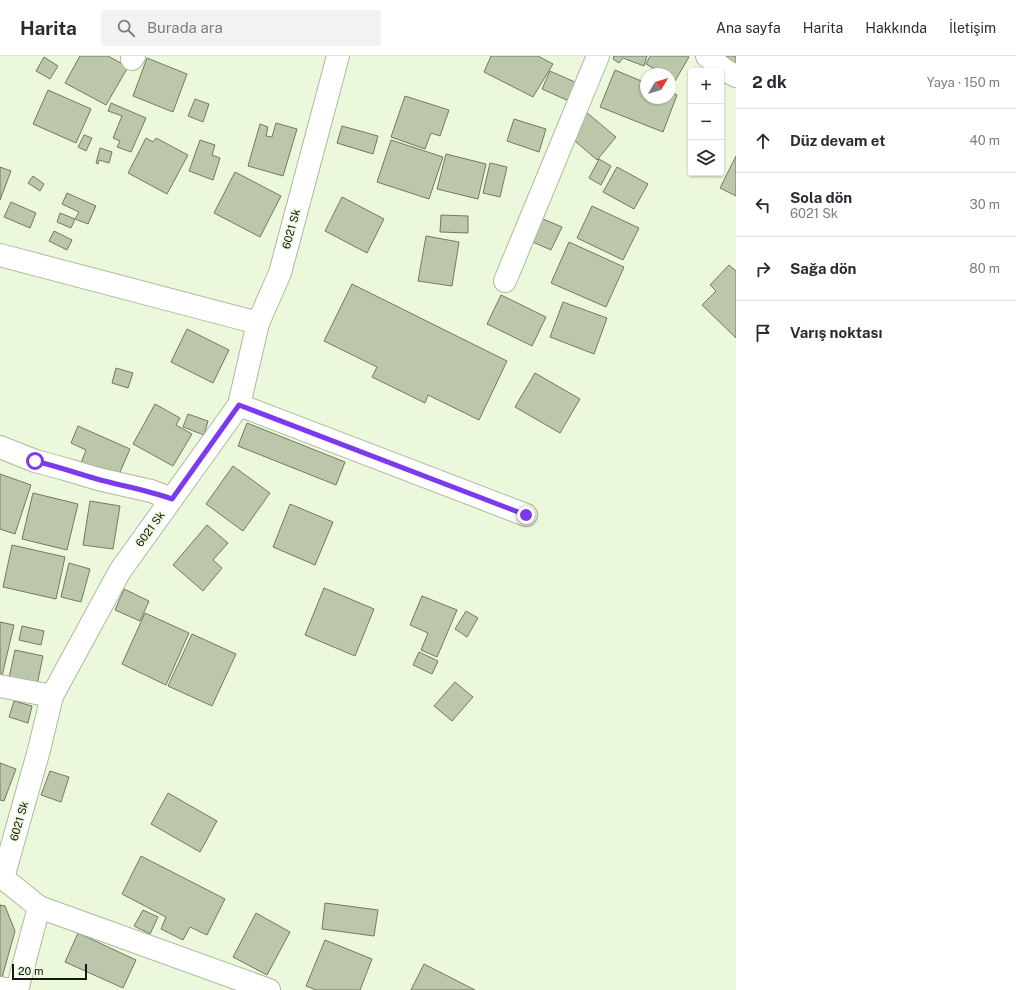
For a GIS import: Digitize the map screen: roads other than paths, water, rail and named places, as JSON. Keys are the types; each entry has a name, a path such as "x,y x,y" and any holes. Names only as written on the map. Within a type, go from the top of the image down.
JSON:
{"street":[{"name":"6021 Sk","path":"269,990 39,907 1,877 40,750 52,696 120,571 239,405 258,323 280,273 338,56"},
{"path":"505,281 598,56"},
{"path":"707,56 726,71 736,76"},
{"path":"0,255 258,323"},
{"path":"239,405 526,515"},
{"path":"0,446 35,461 65,468 98,479 151,491 172,499"},
{"path":"0,686 52,696"},
{"path":"16,990 39,907"},
{"path":"0,988 13,990"}]}
